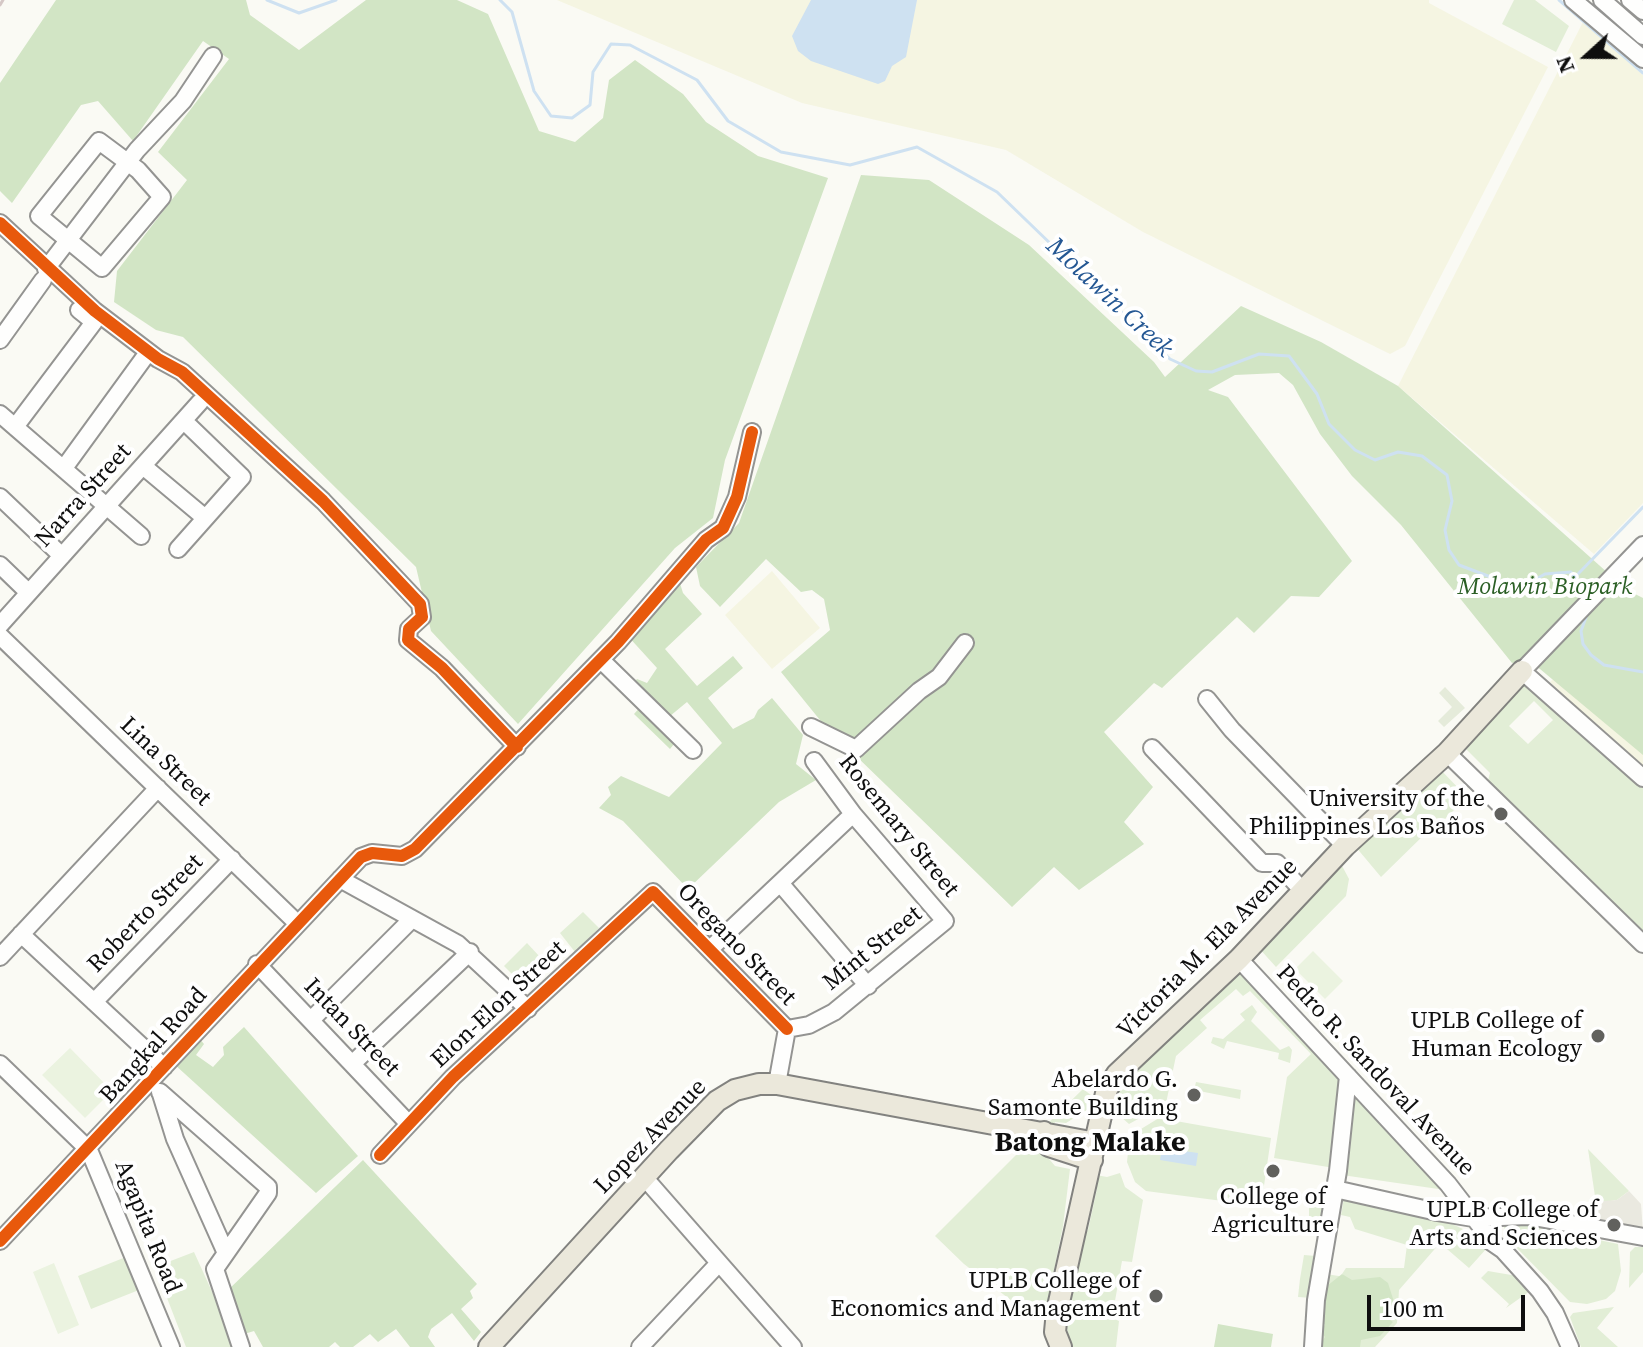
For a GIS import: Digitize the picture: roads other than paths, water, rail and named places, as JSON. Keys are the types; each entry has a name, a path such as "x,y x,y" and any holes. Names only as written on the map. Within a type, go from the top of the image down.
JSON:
{"main road":[{"name":"Victoria M. Ela Avenue","path":"1061,1347 1055,1332 1057,1311 1107,1089 1117,1074 1239,959 1345,846 1447,753 1522,671"},
{"name":"Lopez Avenue","path":"489,1347 717,1101 749,1085 777,1084 1044,1132 1094,1151"}],"street":[{"path":"1573,0 1643,59"},
{"path":"1602,0 1643,36"},
{"path":"1630,0 1643,11"},
{"path":"0,340 44,275 130,163 183,101 213,56"},
{"path":"99,141 130,163 162,197 102,268 70,241 39,216 99,141"},
{"path":"0,223 44,275 148,352 182,372 323,501 420,604 422,617 409,629 408,640 442,668 517,747"},
{"path":"0,236 94,322 15,427"},
{"path":"64,468 144,358"},
{"name":"Narra Street","path":"1,627 28,592 200,402"},
{"path":"0,414 141,536"},
{"path":"178,549 242,477 184,421"},
{"name":"Bangkal Road","path":"0,1241 156,1086 164,1067 257,964 361,857 372,853 402,856 415,849 601,660 706,540 723,528 737,497 752,432"},
{"path":"143,466 204,517"},
{"path":"0,497 62,556"},
{"path":"1643,545 1543,645 1522,671 1643,778"},
{"path":"0,565 28,592"},
{"name":"Lina Street","path":"1,627 158,788 297,923"},
{"path":"811,727 856,749 919,691 939,677 965,643"},
{"path":"601,660 693,750"},
{"path":"1207,699 1232,730 1345,846"},
{"path":"1152,748 1262,863 1277,863 1303,891"},
{"path":"1447,753 1643,944"},
{"name":"Rosemary Street","path":"814,761 853,814 945,921"},
{"path":"0,957 158,788"},
{"path":"710,949 853,814"},
{"name":"Roberto Street","path":"94,1002 232,859"},
{"path":"340,879 470,952 528,1009"},
{"path":"780,883 868,986"},
{"name":"Oregano Street","path":"653,892 787,1029 777,1084"},
{"name":"Elon-Elon Street","path":"380,1155 453,1077 653,892"},
{"path":"311,1020 412,919"},
{"name":"Mint Street","path":"787,1029 821,1020 868,986 945,921"},
{"path":"21,934 164,1067"},
{"path":"352,1064 470,952"},
{"name":"Pedro R. Sandoval Avenue","path":"1239,959 1448,1184 1492,1241"},
{"name":"Intan Street","path":"257,964 409,1124"},
{"name":"Agapita Road","path":"0,1064 89,1150 171,1347"},
{"path":"1313,1347 1320,1269 1335,1189 1348,1076"},
{"path":"156,1086 175,1139 225,1251"},
{"path":"156,1086 268,1187 268,1193 225,1251 215,1276 241,1347"},
{"path":"644,1177 793,1347"},
{"path":"1335,1189 1473,1218 1528,1216 1643,1237"},
{"path":"1437,1212 1492,1241 1544,1297 1570,1347"},
{"path":"642,1346 719,1263"}],"water":[{"path":"811,0 917,0 906,57 892,66 885,81 878,84 811,61 798,51 792,36"},
{"path":"1162,1148 1198,1153 1196,1166 1160,1160"}],"waterway":[{"path":"267,0 299,13 336,0"},
{"name":"Molawin Creek","path":"500,0 512,12 534,91 551,116 572,118 590,105 593,72 611,44 630,45 697,80 728,121 781,152 850,165 917,147 997,192 1170,359 1196,371 1212,372 1259,354 1289,356 1317,394 1329,424 1355,450 1375,460 1398,452 1422,456 1447,475 1452,501 1445,530 1449,550 1459,565 1488,576 1503,592 1513,592 1545,574 1571,572 1585,596"},
{"path":"1559,0 1643,73"},
{"path":"1576,576 1643,507"},
{"name":"Molawin Creek","path":"1588,612 1581,631 1583,644 1591,655 1604,665 1643,672"}],"railway":[{"path":"0,5 3,0"}],"place":[{"name":"University of the Philippines Los Baños","path":"1501,814"},
{"name":"UPLB College of Human Ecology","path":"1598,1036"},
{"name":"Abelardo G. Samonte Building","path":"1194,1095"},
{"name":"College of Agriculture","path":"1273,1171"},
{"name":"UPLB College of Arts and Sciences","path":"1614,1225"},
{"name":"UPLB College of Economics and Management","path":"1156,1296"}],"district":[{"name":"Batong Malake","path":"1090,1144"}],"park label":[{"name":"Molawin Biopark","path":"1545,588"}]}
